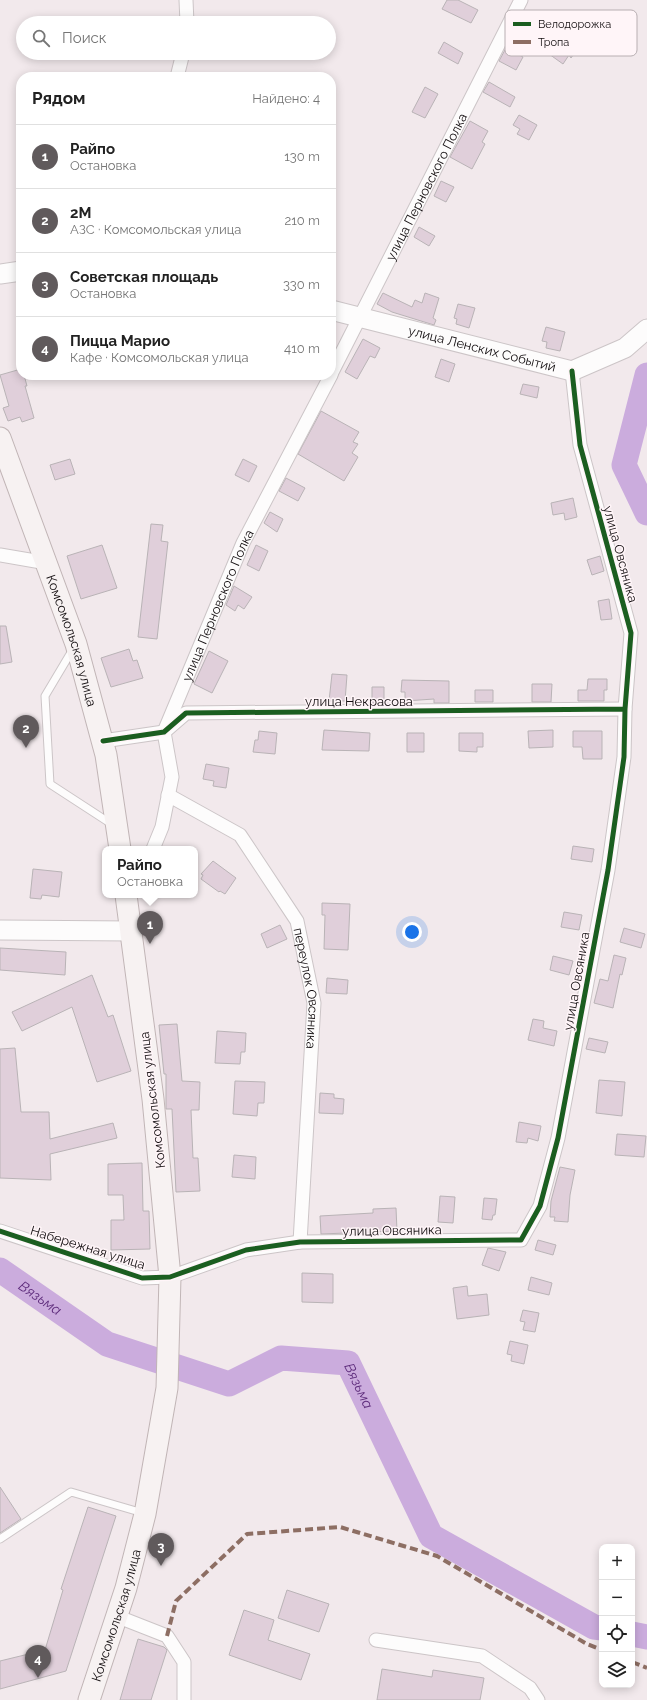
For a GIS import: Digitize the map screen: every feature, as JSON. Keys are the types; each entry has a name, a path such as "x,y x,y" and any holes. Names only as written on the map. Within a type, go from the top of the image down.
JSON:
{"main road":[{"name":"Комсомольская улица","path":"0,438 76,644 103,741 120,846"},
{"name":"Комсомольская улица","path":"89,1700 126,1588 145,1514 167,1388 170,1277 153,1099 130,908"}],"street":[{"path":"186,0 187,16"},
{"name":"улица Перновского Полка","path":"516,10 521,0"},
{"name":"улица Перновского Полка","path":"336,365 505,32"},
{"path":"178,72 181,60"},
{"path":"0,274 16,272"},
{"name":"улица Ленских Событий","path":"336,311 572,371 625,348 647,329"},
{"name":"улица Овсяника","path":"170,1277 246,1250 300,1242 522,1240 540,1206 558,1138 608,870 624,757 625,709 632,633 580,445 572,371"},
{"name":"улица Перновского Полка","path":"164,732 243,543 328,380"},
{"path":"0,555 47,563"},
{"name":"улица Некрасова","path":"164,732 186,713 625,709"},
{"path":"103,741 164,732 172,777 162,827 154,846"},
{"name":"переулок Овсяника","path":"168,795 240,834 297,921 314,1004 300,1242"},
{"path":"0,930 130,908"},
{"name":"Набережная улица","path":"0,1231 142,1278 170,1277"},
{"path":"116,1616 167,1636 184,1662 184,1700"},
{"path":"376,1640 482,1656 530,1688 538,1700"}],"lane":[{"path":"76,644 45,696 50,784 118,828"},
{"path":"0,1539 71,1492 145,1514"}],"building":[{"path":"447,0 458,0 478,10 471,23 442,9"},
{"path":"444,42 463,53 458,64 438,53"},
{"path":"505,50 505,56 523,57 516,70 499,61"},
{"path":"552,56 568,56 563,64"},
{"path":"489,82 515,97 510,107 483,92"},
{"path":"425,87 438,94 425,118 412,112"},
{"path":"519,115 537,125 529,140 517,134 520,129 513,125"},
{"path":"470,121 488,131 482,142 485,144 472,169 450,157"},
{"path":"441,181 454,187 446,202 434,196"},
{"path":"419,227 435,236 429,246 414,237"},
{"path":"383,293 412,307 415,300 422,303 425,293 439,298 433,318 436,320 434,325 392,312 377,304"},
{"path":"458,304 475,308 469,328 456,324 457,319 454,318"},
{"path":"546,327 565,332 560,351 546,348 547,342 542,341"},
{"path":"363,339 380,348 375,358 370,356 357,379 345,372"},
{"path":"441,359 455,364 449,382 435,377"},
{"path":"16,370 16,380 25,380 27,386 25,386 34,418 22,422 20,417 8,421 3,408 9,406 0,375"},
{"path":"523,384 539,387 537,398 520,394"},
{"path":"321,411 359,432 353,442 358,444 352,453 358,457 344,481 298,454"},
{"path":"70,459 75,474 55,480 50,465"},
{"path":"243,459 257,466 249,482 235,475"},
{"path":"286,478 305,488 298,501 279,491"},
{"path":"573,498 577,517 565,520 564,513 553,515 551,503"},
{"path":"270,512 283,519 277,532 264,523"},
{"path":"151,524 163,525 161,541 168,542 157,639 138,637"},
{"path":"102,545 117,588 81,599 67,556"},
{"path":"256,545 268,551 259,571 247,565"},
{"path":"600,556 604,571 592,575 587,560"},
{"path":"234,586 252,597 244,609 238,605 235,611 226,605"},
{"path":"609,599 612,619 601,620 598,601"},
{"path":"0,626 6,626 12,662 0,664"},
{"path":"129,649 133,661 137,660 143,678 111,687 101,658"},
{"path":"209,651 228,661 212,693 194,684"},
{"path":"332,674 347,675 345,701 329,701"},
{"path":"588,679 607,679 607,690 604,690 604,701 578,701 578,690 587,690"},
{"path":"402,680 449,681 449,703 434,703 434,699 405,701 405,692 401,692"},
{"path":"532,684 552,684 551,702 532,702"},
{"path":"372,687 384,687 384,703 372,703"},
{"path":"475,690 493,690 493,702 475,702"},
{"path":"324,730 370,733 369,751 322,750"},
{"path":"553,730 553,747 529,748 528,731"},
{"path":"259,731 277,733 275,754 253,752 255,740 258,740"},
{"path":"573,731 602,731 602,759 583,759 582,747 573,747"},
{"path":"407,733 424,733 424,752 407,752"},
{"path":"459,733 483,733 483,747 477,747 477,752 459,751"},
{"path":"206,764 229,768 226,788 213,786 214,781 203,779"},
{"path":"573,846 594,849 592,862 571,859"},
{"path":"213,861 236,878 225,894 220,891 219,892 201,879 203,875 201,874"},
{"path":"33,869 62,872 59,897 42,895 41,899 30,898"},
{"path":"322,903 350,904 348,950 324,949 325,915 322,915"},
{"path":"564,912 582,915 579,930 561,927"},
{"path":"280,925 287,939 267,948 261,934"},
{"path":"624,928 645,934 641,948 620,942"},
{"path":"0,948 66,952 65,975 0,970"},
{"path":"614,955 626,958 622,975 620,974 613,1008 594,1003 600,979 608,981"},
{"path":"553,956 573,961 569,975 550,970"},
{"path":"92,975 108,1017 113,1015 131,1071 97,1082 72,1007 22,1031 12,1012"},
{"path":"327,978 348,980 347,994 326,993"},
{"path":"533,1019 544,1021 543,1028 557,1031 554,1046 528,1040"},
{"path":"177,1024 182,1081 200,1082 199,1110 191,1110 193,1158 198,1158 200,1191 176,1192 172,1109 166,1109 166,1074 164,1074 159,1025"},
{"path":"217,1031 246,1033 245,1052 241,1052 240,1064 215,1063"},
{"path":"589,1038 608,1042 605,1053 586,1049"},
{"path":"15,1048 21,1112 49,1112 50,1139 113,1123 117,1138 50,1154 51,1180 0,1178 0,1049"},
{"path":"599,1080 625,1082 622,1116 596,1113"},
{"path":"235,1081 265,1082 264,1103 258,1103 257,1116 233,1114"},
{"path":"320,1093 334,1094 334,1098 344,1099 343,1114 319,1113"},
{"path":"519,1122 541,1126 538,1141 528,1138 527,1143 516,1142"},
{"path":"617,1134 646,1136 644,1157 615,1155"},
{"path":"234,1155 256,1157 255,1179 232,1177"},
{"path":"142,1163 143,1211 149,1211 150,1249 111,1250 111,1220 124,1220 123,1195 108,1195 108,1164"},
{"path":"560,1167 575,1170 570,1195 568,1222 554,1221 555,1217 550,1217 551,1201"},
{"path":"440,1196 455,1197 453,1223 438,1222"},
{"path":"484,1198 497,1199 495,1215 493,1215 492,1220 482,1219"},
{"path":"396,1208 397,1231 321,1234 320,1216 373,1213 373,1209"},
{"path":"538,1240 556,1245 553,1255 535,1250"},
{"path":"488,1248 506,1252 499,1271 482,1265"},
{"path":"302,1273 333,1274 333,1303 302,1302"},
{"path":"531,1277 552,1283 549,1295 528,1290"},
{"path":"467,1286 468,1296 487,1294 489,1315 457,1319 453,1288"},
{"path":"523,1310 539,1313 535,1332 523,1330 525,1322 520,1321"},
{"path":"510,1341 528,1345 524,1364 511,1361 512,1355 507,1354"},
{"path":"0,1487 21,1519 0,1533"},
{"path":"88,1507 116,1516 66,1671 0,1689 0,1661 45,1650 63,1590 61,1589"},
{"path":"287,1590 329,1604 319,1632 278,1618"},
{"path":"244,1610 274,1620 268,1640 310,1654 301,1680 229,1655"},
{"path":"138,1639 164,1647 167,1650 151,1700 120,1700"},
{"path":"382,1669 432,1677 433,1670 484,1678 480,1700 377,1700"}],"waterway":[{"name":"Вязьма","path":"647,375 624,465 647,513"},
{"name":"Вязьма","path":"0,1270 107,1344 229,1384 281,1358 348,1363 431,1536 594,1627 599,1628"},
{"name":"Вязьма","path":"635,1635 647,1637"}],"marked path":[{"path":"167,1636 176,1601 247,1534 340,1527 437,1556 587,1644 599,1649"},
{"path":"635,1663 647,1668"}],"cycle path":[{"path":"0,1231 142,1278 170,1277 246,1250 300,1242 521,1240 540,1206 558,1138 608,870 624,757 625,709 631,633 580,445 572,371"},
{"path":"103,741 164,732 186,713 625,709"}],"place":[{"name":"2М","path":"26,748"},
{"name":"Райпо","path":"150,944"},
{"name":"Советская площадь","path":"161,1566"},
{"name":"Пицца Марио","path":"38,1678"}]}
